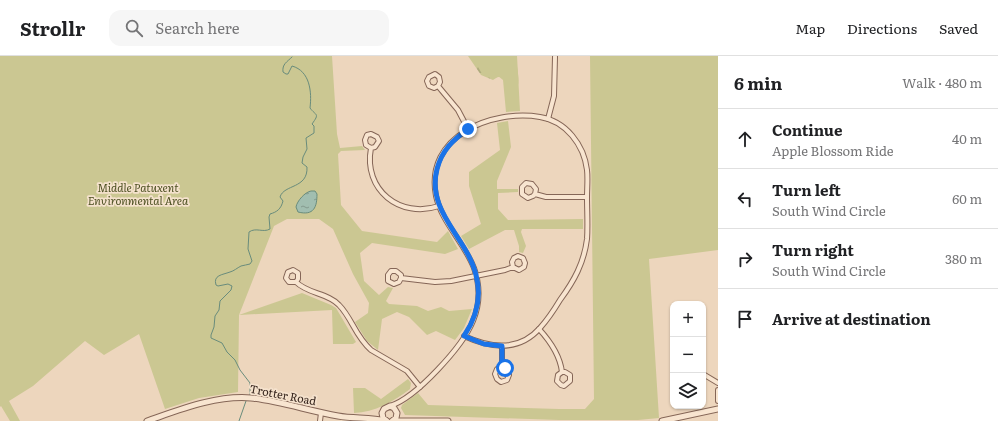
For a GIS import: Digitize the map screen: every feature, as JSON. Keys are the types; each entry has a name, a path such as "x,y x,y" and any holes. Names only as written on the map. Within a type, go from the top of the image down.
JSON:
{"street":[{"path":"548,119 554,96 555,56"},
{"path":"438,86 458,110 468,129"},
{"path":"371,419 383,411 386,407 402,401 420,387 442,365 464,336 473,321 477,306 478,290 476,275 470,260 439,206 435,187 438,164 448,145 468,129 493,119 527,116 548,119 556,122 569,132 579,144 588,171 587,239 582,261 571,286 539,329 527,338 520,342 502,346 484,344 464,336"},
{"path":"371,148 370,165 374,179 377,186 387,198 401,207 409,209 425,210 439,206"},
{"path":"535,194 546,197 587,197"},
{"path":"401,278 451,281 513,267"},
{"path":"296,282 303,288 336,302 366,346 370,350 407,371 420,387"},
{"path":"539,329 554,349 560,360 562,372"},
{"path":"502,346 502,367"},
{"path":"706,376 718,383"},
{"path":"718,390 718,401"},
{"name":"Trotter Road","path":"147,421 159,419 207,403 240,398 271,401 340,417 387,421"},
{"path":"392,421 396,418 399,405 402,401"},
{"path":"390,406 400,417 407,420"},
{"path":"662,421 718,409"},
{"path":"383,411 383,418 387,421"},
{"path":"320,421 321,413"},
{"path":"395,421 448,421"}],"green space":[{"name":"Middle Patuxent Environmental Area","path":"0,56 332,56 337,134 340,148 362,146 365,150 341,151 338,154 341,205 362,231 437,242 448,231 458,249 445,254 372,243 360,253 364,281 379,295 388,287 393,288 386,301 389,304 417,306 428,311 441,307 449,311 472,309 464,328 455,340 436,331 427,335 409,317 397,312 382,319 378,350 367,341 355,322 368,313 369,303 353,274 333,229 319,219 287,219 274,226 239,315 238,392 199,398 165,409 139,334 104,355 85,341 33,386 9,401 20,421 10,421 1,406 0,407"},
{"path":"468,56 516,56 519,79 518,85 503,76 493,80 481,75"},
{"path":"473,56 517,56 520,111 506,112 503,80"},
{"path":"590,56 718,56 718,250 649,259 659,418 638,420 559,420 405,415 401,408 402,405 418,393 428,405 585,409 594,399"},
{"path":"508,121 511,147 497,181 497,189 518,189 518,192 498,193 498,209 508,220 583,219 583,229 522,229 521,232 526,246 523,253 519,252 519,246 514,230 505,230 469,249 461,236 481,224 469,186 469,172 500,150 497,123"},
{"path":"302,293 336,308 356,342 353,344 333,344 332,310 239,315"},
{"path":"408,379 411,383 410,389 397,398 384,406 369,411 354,413 353,388 365,388 381,399"}],"water":[{"path":"311,191 315,191 317,194 314,209 308,213 298,212 296,207 298,202 304,195"}],"waterway":[{"path":"250,395 250,383 240,370 235,360 227,352 222,343 211,338 215,316 219,310 220,301 231,290 232,286 228,284 218,286 215,282 217,277 233,271 241,266 250,264 252,261 248,249 249,232 254,230 270,229 269,217 270,214 280,208 283,201 280,197 282,193 300,183 306,174 307,167 302,163 307,149 306,138 314,133 314,126 312,124 316,118 316,115 310,108 310,89 303,72 292,66 288,74 283,72 284,65 292,57"},
{"path":"239,421 246,401"}],"route":[{"path":"468,129 448,145 441,157 436,172 436,194 442,213 474,267 478,284 477,306 473,321 464,336 484,344 502,346 502,367 505,368"}]}
